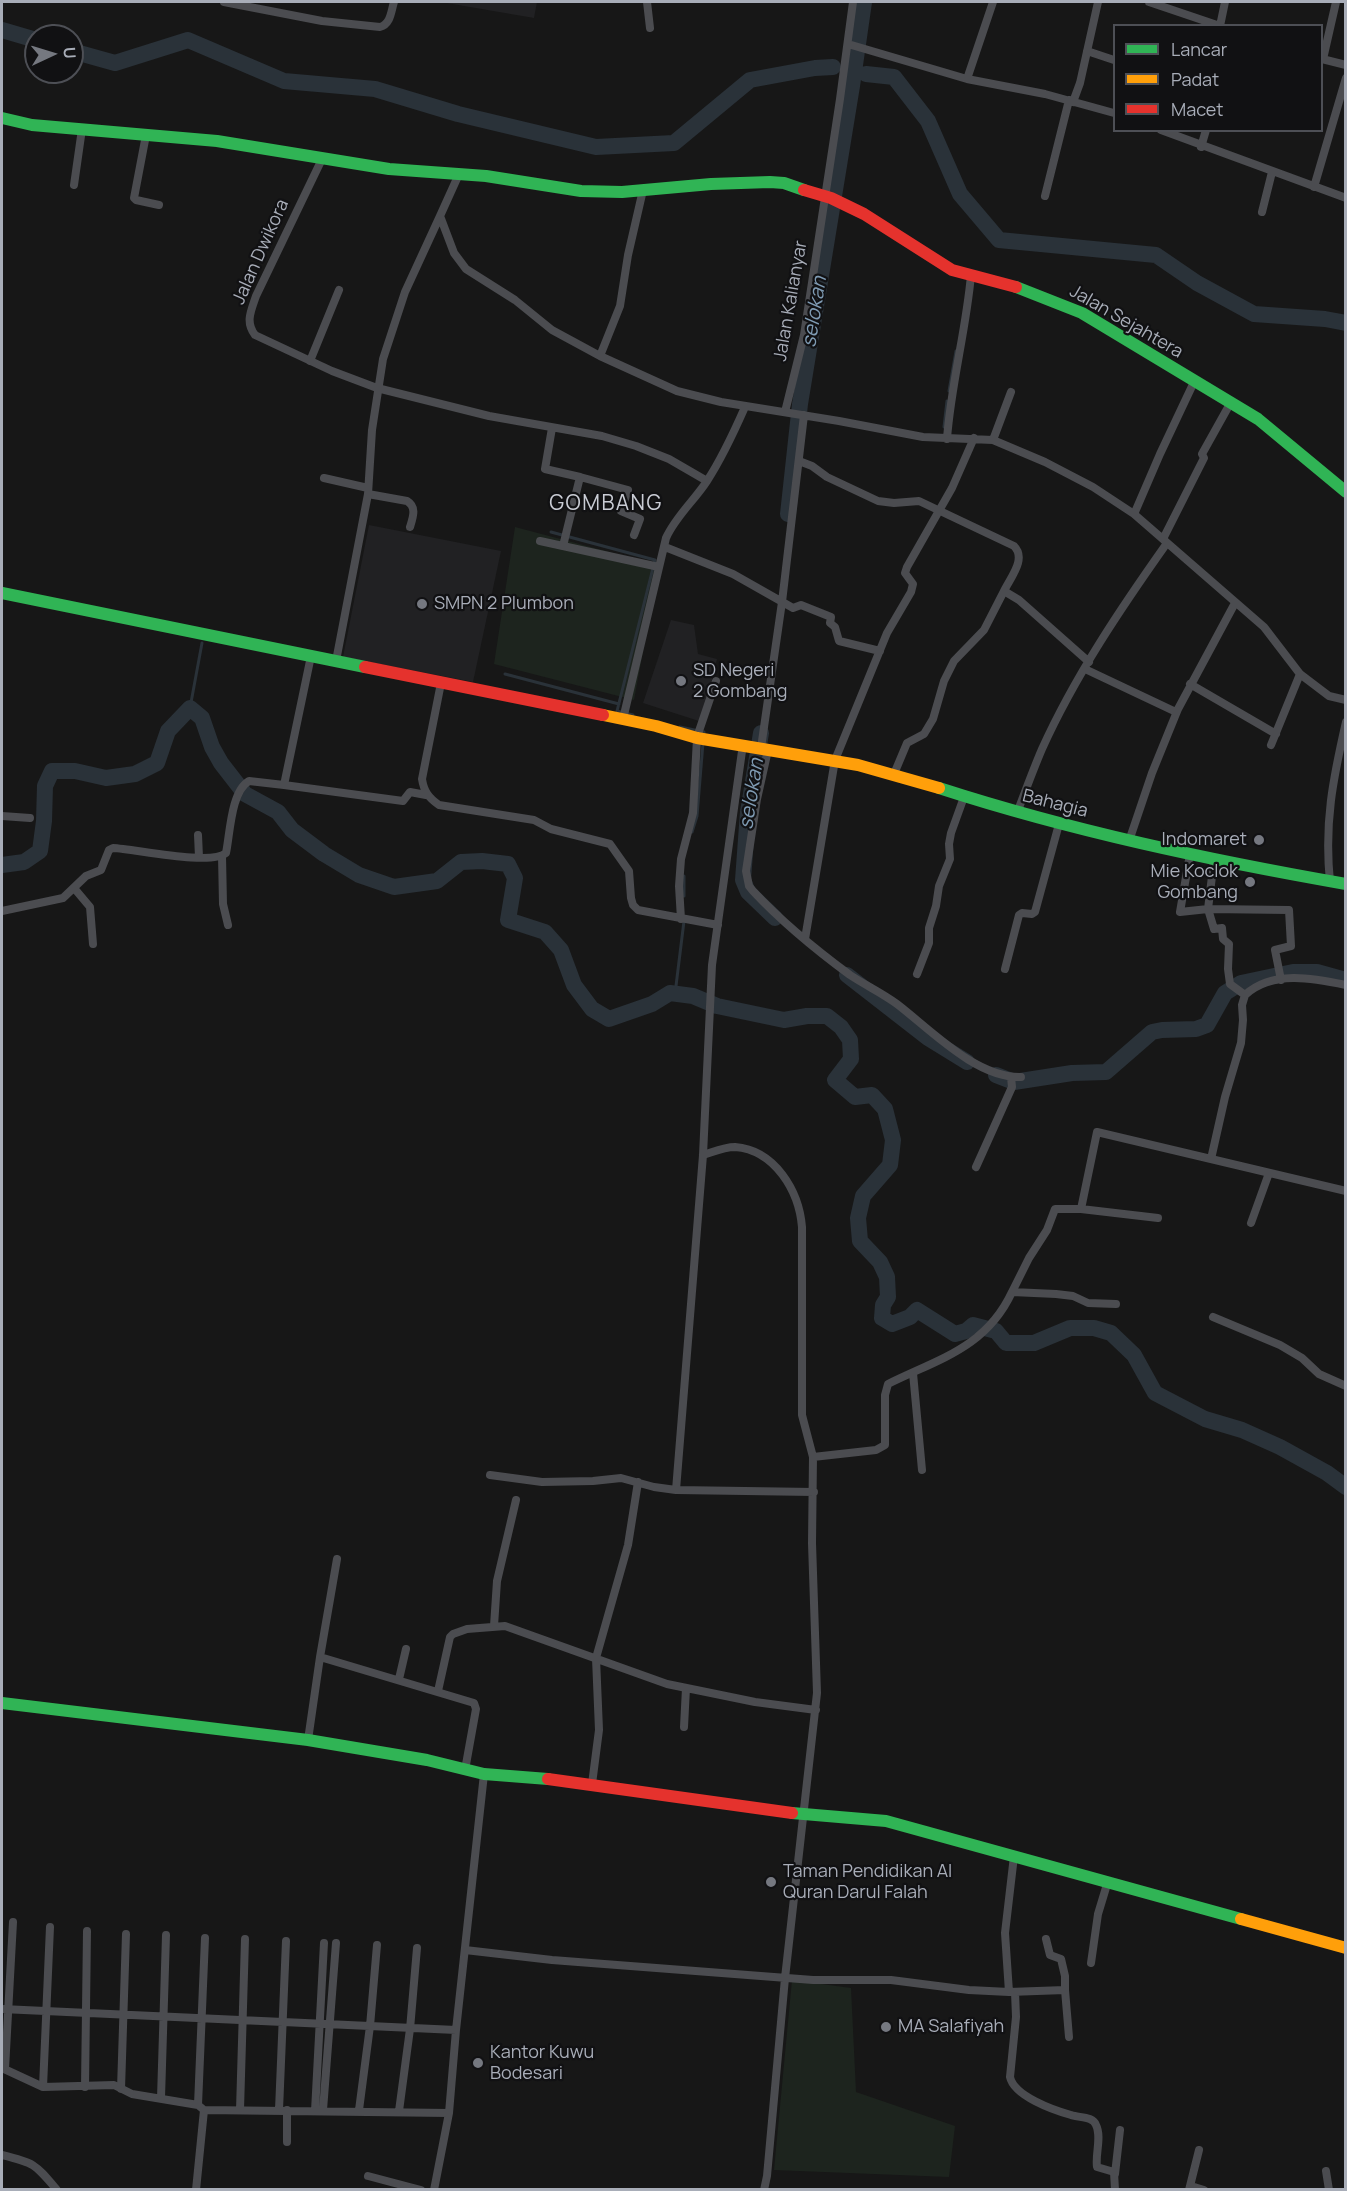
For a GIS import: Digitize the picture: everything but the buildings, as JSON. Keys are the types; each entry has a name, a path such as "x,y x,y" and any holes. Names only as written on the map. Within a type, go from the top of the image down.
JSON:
{"street":[{"path":"224,2 321,21 380,27 388,21 394,2"},
{"path":"647,2 650,28"},
{"name":"Jalan Kalianyar","path":"785,412 804,335 832,198 846,55 855,46 853,2"},
{"path":"967,79 993,2"},
{"path":"1045,196 1087,51 1098,2"},
{"path":"1150,2 1214,24"},
{"path":"1220,24 1225,2"},
{"path":"1323,55 1336,2"},
{"path":"855,46 967,79 1113,112"},
{"path":"1087,51 1113,60"},
{"path":"1323,59 1346,65"},
{"path":"1314,187 1346,78"},
{"name":"Jalan Sejahtera","path":"2,118 21,124 217,141 389,169 517,180 581,191 784,183 832,198 903,237 946,267 1016,287 1082,313 1258,419 1346,492"},
{"path":"74,185 82,129"},
{"path":"1166,132 1346,198"},
{"path":"1202,147 1206,132"},
{"path":"146,135 134,198 159,205"},
{"name":"Jalan Dwikora","path":"322,159 265,277 248,320 255,336 377,388 489,416 602,436 669,459 707,481"},
{"path":"1262,212 1272,172"},
{"path":"336,661 368,491 377,388 383,358 405,292 459,174"},
{"path":"600,356 620,306 628,255 644,190"},
{"path":"440,216 454,253 466,269 515,300 552,330 600,356 677,391 745,407 924,437 993,440 1045,462 1093,487 1165,538 1264,627 1300,674 1329,696 1346,700"},
{"path":"947,439 950,399 968,311 971,276"},
{"path":"310,361 339,290"},
{"path":"1135,512 1194,382"},
{"path":"993,440 1011,392"},
{"path":"1017,813 1042,748 1087,665 1165,538 1204,458 1202,454 1230,402"},
{"path":"624,715 666,538 677,518 707,481 745,407"},
{"path":"676,1490 703,1155 712,965 718,924 757,747 781,601 799,461 801,415"},
{"path":"552,428 545,469 628,490 621,511 640,519 634,535"},
{"path":"805,939 835,760 887,633 912,587 912,582 905,573 907,567 952,488 974,438"},
{"path":"799,461 878,501 894,503 919,501 940,509 1017,549 1019,560 984,630 954,661 944,681 933,719 924,734 907,743 894,774"},
{"path":"563,544 580,477"},
{"path":"324,478 407,501 414,510 410,527"},
{"path":"540,541 563,544 659,567"},
{"path":"665,547 733,574 794,608 801,605 831,616 830,623 835,627 839,641 879,651"},
{"path":"1004,591 1019,600 1087,665 1176,712"},
{"name":"Bahagia","path":"2,593 441,683 624,715 757,747 835,760 894,774 1017,813 1129,841 1214,860 1346,884"},
{"path":"1129,841 1176,712 1235,603"},
{"path":"284,785 310,656"},
{"path":"1271,745 1300,674"},
{"path":"684,919 680,877 681,859 693,813 701,735 716,681"},
{"path":"426,795 422,779 441,683"},
{"path":"1190,684 1276,734"},
{"path":"1330,882 1328,818 1331,791 1346,722"},
{"path":"757,747 754,816 748,854 749,886 763,902 805,939 849,974 896,1003 953,1049 1012,1081"},
{"path":"2,911 59,899 69,894 86,876 101,870 109,850 114,848 199,857 222,856 226,853 238,792 244,784 251,782 403,801 410,792 426,795 439,806 534,820 551,829 610,844 629,871 631,898 638,910 718,924"},
{"path":"917,974 929,943 929,928 939,886 950,859 951,832 964,796"},
{"path":"2,816 30,818"},
{"path":"1005,969 1019,915 1035,912 1059,824"},
{"path":"198,835 199,857"},
{"path":"1190,854 1180,912 1208,909 1289,910 1291,946 1275,950 1280,976"},
{"path":"222,856 223,904 228,925"},
{"path":"1214,860 1208,909 1214,929 1222,928 1223,939 1229,944 1230,984 1244,995"},
{"path":"74,888 90,907 93,944"},
{"path":"1211,1159 1225,1097 1241,1043 1244,995 1280,976 1312,978 1346,985"},
{"path":"976,1167 1012,1081 1021,1077"},
{"path":"1081,1209 1097,1132 1346,1191"},
{"path":"703,1155 734,1147 746,1149 761,1156 773,1165 793,1189 802,1227 802,1415 813,1456 812,1534 817,1674 816,1710 785,1978 764,2190"},
{"path":"1251,1223 1269,1173"},
{"path":"813,1456 876,1450 885,1445 885,1388 888,1384 952,1354 989,1328 1002,1311 1029,1258 1047,1230 1053,1211 1057,1208 1158,1218"},
{"path":"1012,1292 1073,1296 1088,1303 1116,1305"},
{"path":"1213,1317 1280,1344 1302,1358 1319,1374 1346,1386"},
{"path":"913,1373 922,1470"},
{"path":"490,1474 542,1482 621,1478 676,1490 814,1492"},
{"path":"592,1784 599,1730 596,1658 628,1545 638,1482"},
{"path":"494,1626 497,1581 516,1500"},
{"path":"308,1740 337,1558"},
{"path":"438,1691 450,1637 467,1629 494,1626 513,1628 667,1684 755,1702 816,1710"},
{"path":"399,1679 406,1649"},
{"path":"320,1658 471,1700 476,1706 465,1770"},
{"path":"684,1727 686,1688"},
{"path":"2,1703 133,1717 308,1740 427,1760 484,1774 592,1784 803,1814 886,1821 1346,1948"},
{"path":"434,2190 449,2113 484,1774"},
{"path":"1014,1856 1005,1933 1016,2017 1011,2084 1028,2097 1073,2116 1092,2120 1096,2124 1098,2139 1097,2167 1113,2171 1115,2174"},
{"path":"1091,1963 1098,1914 1108,1881"},
{"path":"13,1922 4,2010 3,2069 43,2087 109,2085 132,2094 161,2098 201,2108 449,2113"},
{"path":"43,2087 50,1927"},
{"path":"85,2087 87,1931"},
{"path":"121,2089 126,1934"},
{"path":"161,2098 166,1935"},
{"path":"196,2190 201,2108 205,1938"},
{"path":"240,2110 245,1939"},
{"path":"1046,1939 1050,1955 1059,1957 1063,1963 1069,2037"},
{"path":"286,1941 282,2022 283,2110 287,2142"},
{"path":"319,2111 319,2024 324,1943"},
{"path":"319,2111 331,2024 336,1943"},
{"path":"359,2110 370,2026 377,1945"},
{"path":"399,2111 410,2029 417,1948"},
{"path":"465,1950 564,1961 835,1982 891,1980 969,1990 1012,1992 1065,1990"},
{"path":"321,1985 333,1986"},
{"path":"4,2010 46,2010 456,2030"},
{"path":"1115,2190 1120,2130"},
{"path":"1199,2150 1190,2188 1204,2190"},
{"path":"2,2155 38,2167 57,2190"},
{"path":"1326,2171 1329,2190"},
{"path":"368,2176 421,2190"}],"shaded area":[{"path":"441,2 537,2 534,18"},
{"name":"SMPN 2 Plumbon","path":"369,525 501,551 473,682 343,657"},
{"path":"515,527 659,565 634,700 494,664"},
{"name":"SD Negeri 2 Gombang","path":"671,620 694,625 698,654 717,659 702,722 643,703"},
{"path":"792,1980 851,1988 856,2092 955,2126 949,2177 774,2170"}],"waterway":[{"name":"selokan","path":"788,514 800,404 864,2"},
{"path":"2,30 24,36"},
{"path":"84,54 115,63 188,40 284,81 375,89 458,114 596,147 674,143 750,80 833,67"},
{"path":"866,74 894,77 928,121 960,194 999,240 1156,255 1197,283 1254,314 1325,319 1346,323"},
{"path":"949,391 956,351"},
{"path":"944,427 947,401"},
{"path":"551,532 655,560 617,711 633,715"},
{"path":"190,708 202,643"},
{"path":"505,674 619,704"},
{"path":"2,865 24,862 40,851 45,786 52,771 75,771 106,778 135,774 157,763 168,731 190,708 202,718 212,747 221,763 245,794 278,812 292,830 324,854 359,875 394,887 437,881 461,862 482,861 508,864 515,878 508,920 545,932 561,950 574,985 592,1009 609,1019 652,1004 670,993 693,996 717,1006 784,1020 807,1016 827,1016 841,1027 850,1040 851,1059 835,1080 855,1097 872,1095 885,1109 893,1140 890,1165 863,1196 858,1218 860,1241 880,1262 887,1277 888,1297 883,1305 882,1318 892,1324 910,1317 917,1310 955,1334 966,1331 973,1325 996,1331 1006,1343 1034,1343 1070,1328 1094,1328 1111,1333 1134,1355 1155,1393 1205,1419 1242,1430 1280,1447 1327,1473 1346,1487"},
{"path":"680,727 704,732 704,736"},
{"name":"selokan","path":"761,733 748,812 743,880 748,892 775,918"},
{"path":"692,832 697,816 703,743"},
{"path":"684,876 684,896"},
{"path":"675,994 684,921"},
{"name":"selokan","path":"996,1075 1014,1082 1072,1073 1106,1072 1152,1032 1196,1029 1207,1025 1225,993 1241,983 1293,972 1317,972 1346,980"},
{"name":"selokan","path":"847,975 928,1038 967,1062"}],"traffic: fast":[{"path":"2,118 32,125 217,141 389,169 486,176 581,191 622,192 711,184 770,182 784,183 804,190"},
{"path":"1016,287 1082,313 1258,419 1346,492"},
{"path":"2,593 365,667"},
{"path":"939,788 1090,831 1243,865 1346,884"},
{"path":"2,1703 308,1740 427,1760 484,1774 548,1779"},
{"path":"792,1813 886,1821 1241,1919"}],"traffic: slow":[{"path":"603,715 656,726 697,738 858,765 939,788"},
{"path":"1241,1919 1346,1948"}],"traffic: jam":[{"path":"804,190 831,198 864,214 952,270 1016,287"},
{"path":"365,667 603,715"},
{"path":"548,1779 792,1813"}],"place":[{"name":"SMPN 2 Plumbon","path":"422,604"},
{"name":"SD Negeri 2 Gombang","path":"681,681"},
{"name":"Indomaret","path":"1259,840"},
{"name":"Mie Koclok Gombang","path":"1250,882"},
{"name":"Taman Pendidikan Al Quran Darul Falah","path":"771,1882"},
{"name":"MA Salafiyah","path":"886,2027"},
{"name":"Kantor Kuwu Bodesari","path":"478,2063"}],"district":[{"name":"GOMBANG","path":"606,504"}]}
